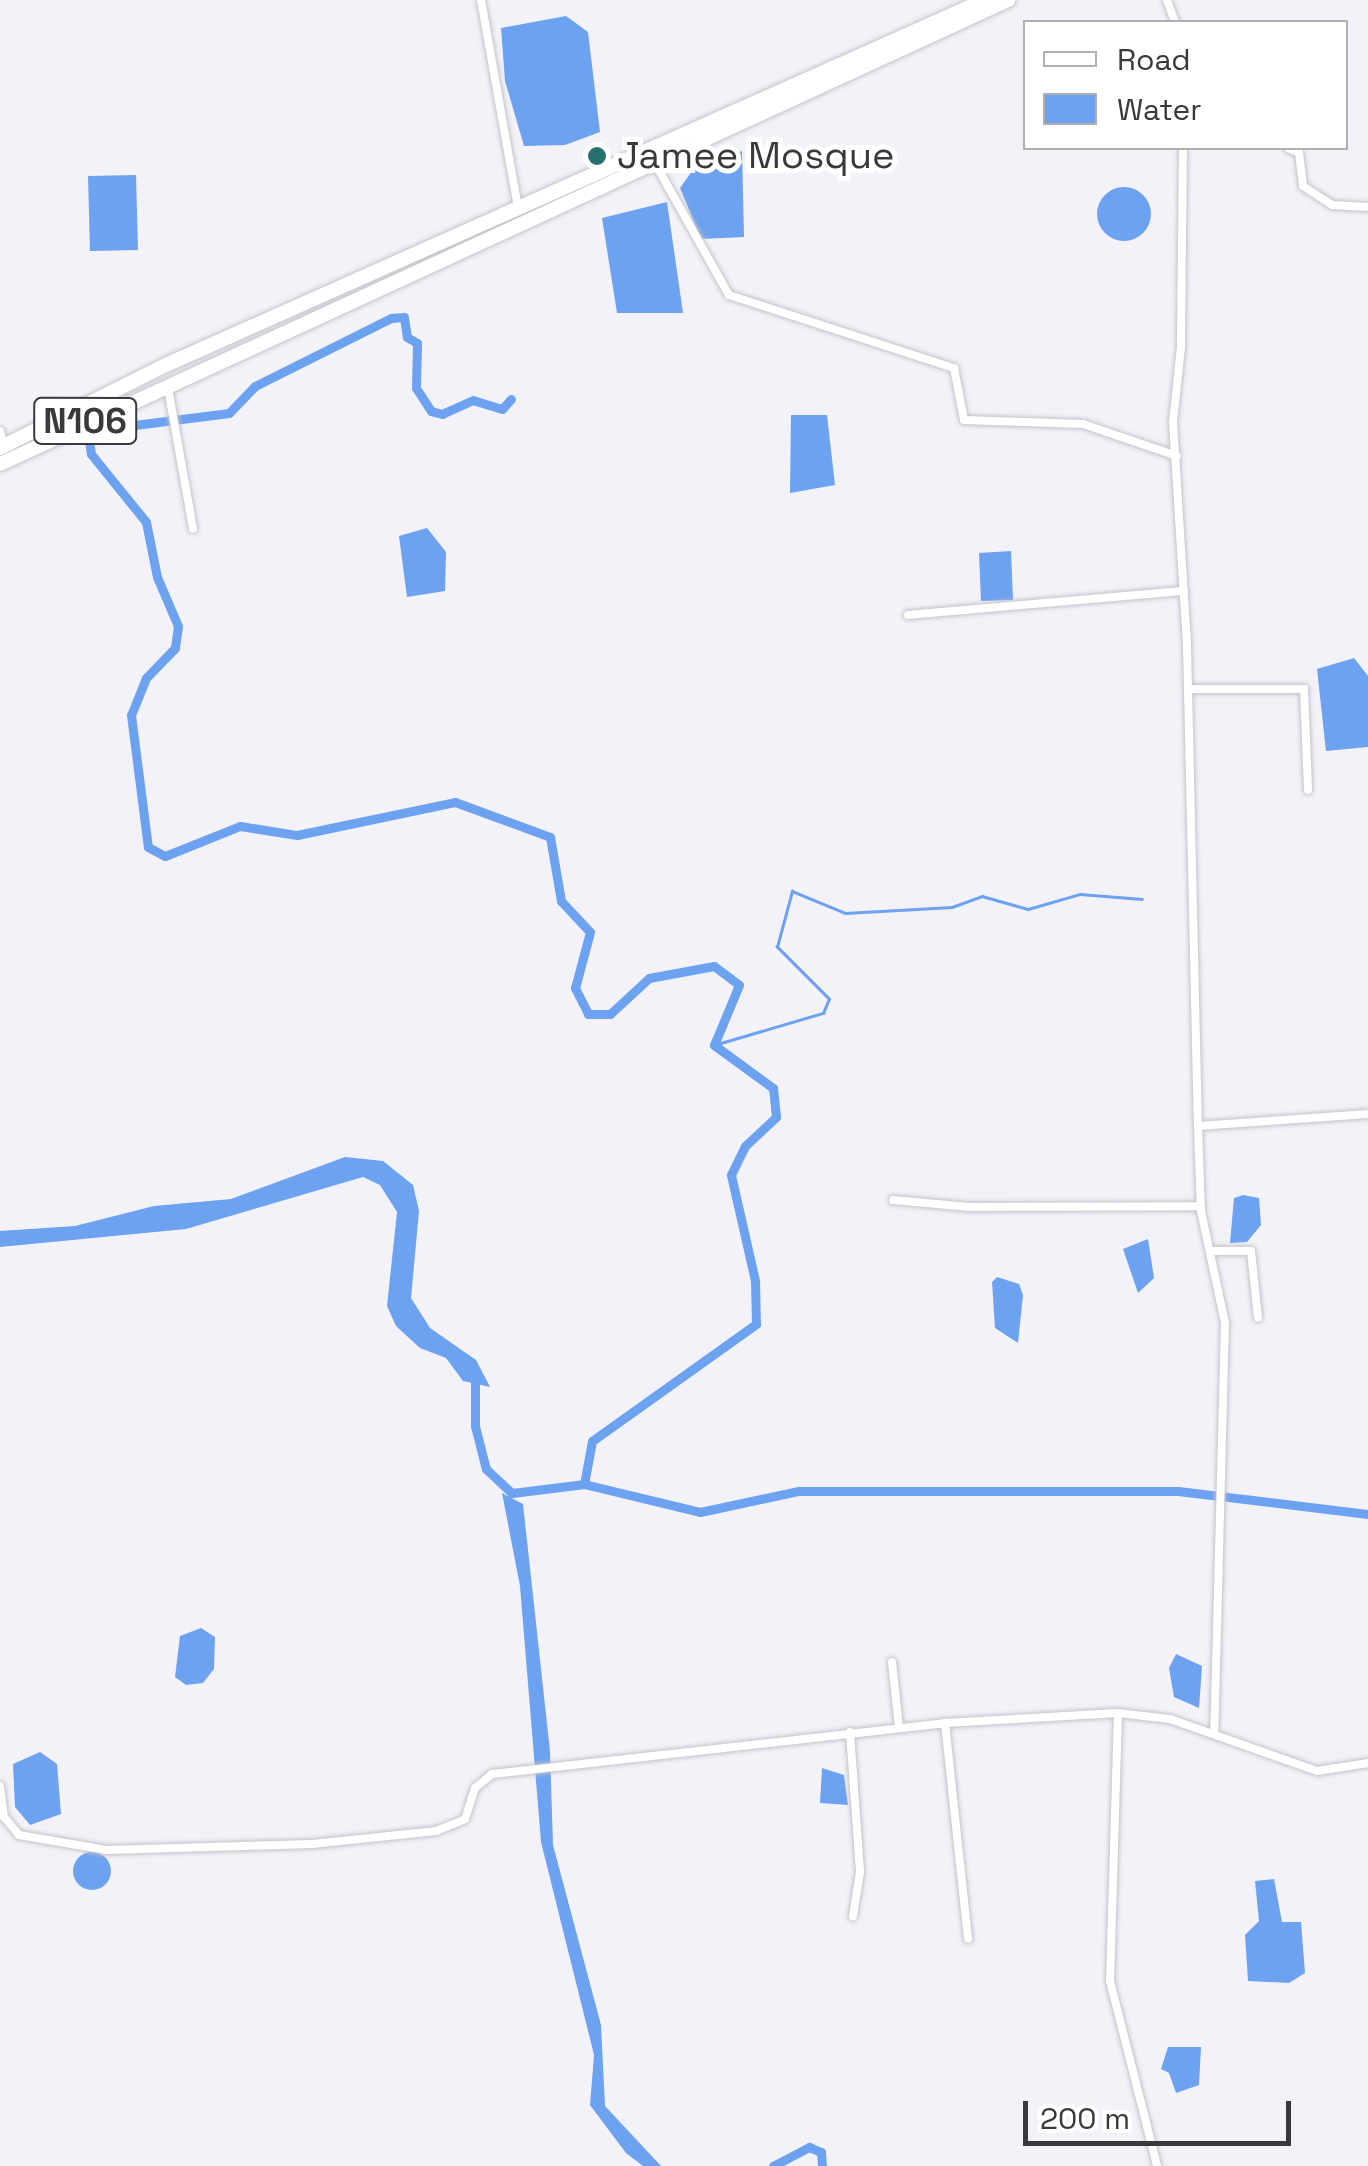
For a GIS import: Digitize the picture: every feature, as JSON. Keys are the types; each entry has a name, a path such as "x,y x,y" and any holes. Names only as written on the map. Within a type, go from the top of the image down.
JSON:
{"highway":[{"path":"1,442 168,364 669,152 985,0"},
{"name":"N106","path":"0,464 90,418 273,343 656,165 669,152 1008,0"}],"street":[{"path":"481,0 520,212"},
{"path":"1183,150 1177,456 1188,689 1198,1126 1201,1206 1225,1323 1225,1463 1214,1734"},
{"path":"1294,150 1299,152 1303,186 1332,205 1368,207"},
{"path":"656,165 728,295 954,368 964,420 1083,424 1177,456"},
{"path":"170,387 193,528"},
{"path":"908,614 1184,591"},
{"path":"1188,689 1304,689 1308,790"},
{"path":"1198,1126 1368,1114"},
{"path":"893,1200 970,1207 1201,1206"},
{"path":"1210,1251 1251,1251 1258,1318"},
{"path":"892,1662 899,1727"},
{"path":"1118,1713 1110,1980 1158,2166"},
{"path":"0,1786 4,1817 19,1835 107,1850 312,1844 457,1826 484,1779 526,1770 944,1723 1118,1713 1170,1719 1276,1762 1317,1771 1368,1763"},
{"path":"944,1723 968,1939"},
{"path":"850,1732 860,1872 853,1916"}],"water":[{"path":"566,16 588,32 600,132 565,145 524,146 505,81 501,28"},
{"path":"742,151 744,237 701,239 680,188 695,167"},
{"path":"136,175 138,250 90,251 88,176"},
{"path":"1124,187 1143,195 1151,214 1143,233 1124,241 1105,233 1097,214 1105,195"},
{"path":"667,202 683,313 617,313 602,218"},
{"path":"791,415 827,415 835,485 790,493"},
{"path":"427,528 446,552 445,591 407,597 399,536"},
{"path":"1011,551 1013,600 981,601 979,553"},
{"path":"1354,658 1368,676 1368,747 1326,751 1317,669"},
{"path":"345,1157 383,1161 413,1185 419,1211 411,1298 430,1328 476,1360 490,1387 463,1381 446,1358 420,1348 396,1326 387,1306 397,1212 380,1185 363,1177 186,1229 0,1247 0,1231 75,1226 154,1206 231,1199"},
{"path":"1234,1198 1259,1198 1261,1225 1247,1242 1230,1243"},
{"path":"1148,1239 1154,1278 1138,1293 1123,1249"},
{"path":"997,1277 1019,1284 1023,1295 1018,1343 995,1328 992,1282"},
{"path":"502,1493 523,1504 550,1751 553,1845 601,2025 605,2106 661,2166 643,2166 626,2153 590,2105 594,2055 541,1842 520,1586"},
{"path":"201,1628 215,1637 214,1669 203,1683 186,1685 175,1677 180,1636"},
{"path":"1176,1654 1202,1666 1199,1708 1174,1697 1169,1668"},
{"path":"40,1752 57,1764 61,1814 30,1825 15,1807 13,1764"},
{"path":"822,1768 844,1775 848,1805 820,1803"},
{"path":"92,1852 106,1857 111,1871 106,1885 92,1890 78,1885 73,1871 78,1857"},
{"path":"1274,1879 1282,1922 1301,1922 1305,1973 1289,1983 1248,1981 1245,1935 1259,1921 1255,1881"},
{"path":"1168,2047 1201,2047 1199,2085 1176,2093 1169,2073 1161,2069"}],"waterway":[{"path":"511,399 502,409 473,400 442,414 431,411 416,388 417,343 407,337 404,317 391,318 255,386 229,413 127,426 89,440 91,454 146,522 157,577 178,626 175,648 146,678 131,715 148,847 165,856 240,826 297,835 455,802 550,837 561,901 590,932 575,988 588,1014 610,1014 649,978 714,966 739,985 714,1045 773,1088 776,1117 745,1146 731,1175 755,1281 756,1324 592,1441 584,1484"},
{"path":"714,1045 823,1013 829,999 777,947 792,891 845,913 952,907 982,896 1028,909 1080,894 1142,899"},
{"path":"475,1374 475,1426 486,1469 512,1493 584,1484 700,1512 798,1491 1178,1491 1368,1514"},
{"path":"773,2166 809,2147 821,2152 822,2166"}],"place":[{"name":"Jamee Mosque","path":"597,156"}]}
